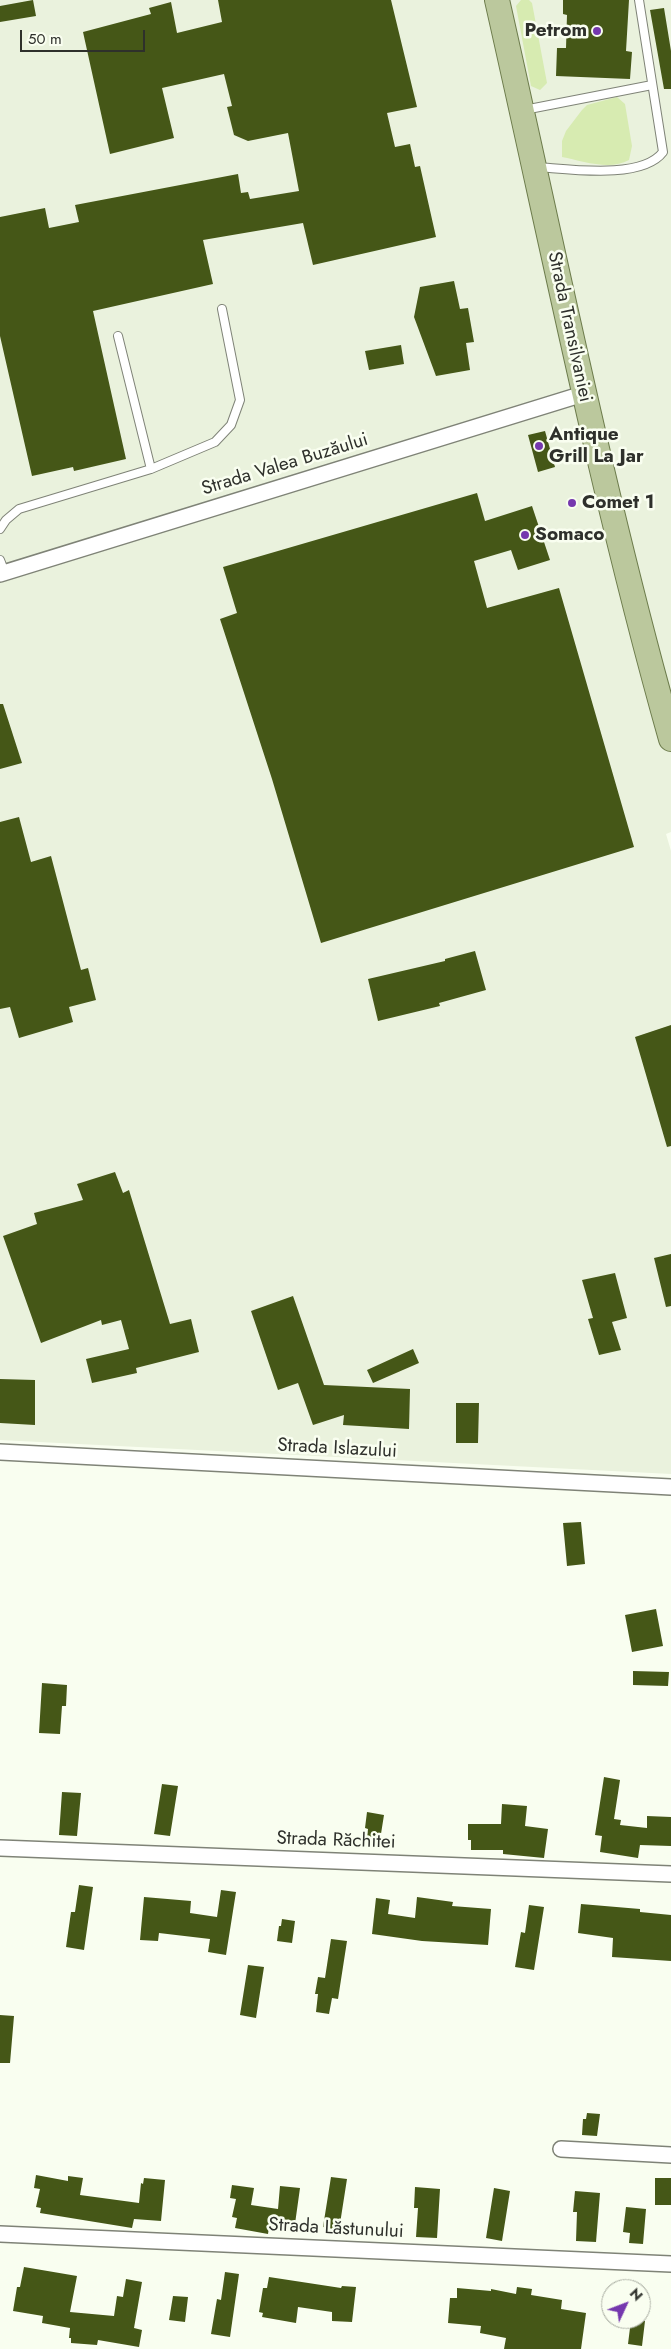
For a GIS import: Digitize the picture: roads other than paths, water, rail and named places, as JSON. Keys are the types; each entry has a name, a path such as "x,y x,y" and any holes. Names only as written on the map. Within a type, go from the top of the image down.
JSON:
{"main road":[{"name":"Strada Transilvaniei","path":"497,0 535,167 583,394 649,662 671,739"}],"street":[{"name":"Strada Valea Buzăului","path":"2,569 583,394"},
{"name":"Strada Islazului","path":"0,1452 671,1487"},
{"name":"Strada Răchitei","path":"0,1848 671,1874"},
{"path":"561,2149 671,2155"},
{"name":"Strada Lăstunului","path":"0,2234 671,2264"}],"lane":[{"path":"535,167 589,170 621,169 657,160 663,152 639,0"},
{"path":"522,111 652,85"},
{"path":"0,529 6,520 19,509 152,469 215,442 231,425 240,400 222,309"},
{"path":"118,336 152,469"}],"place":[{"name":"Petrom","path":"597,31"},
{"name":"Antique Grill La Jar","path":"539,446"},
{"name":"Comet 1","path":"572,503"},
{"name":"Somaco","path":"525,535"}]}
